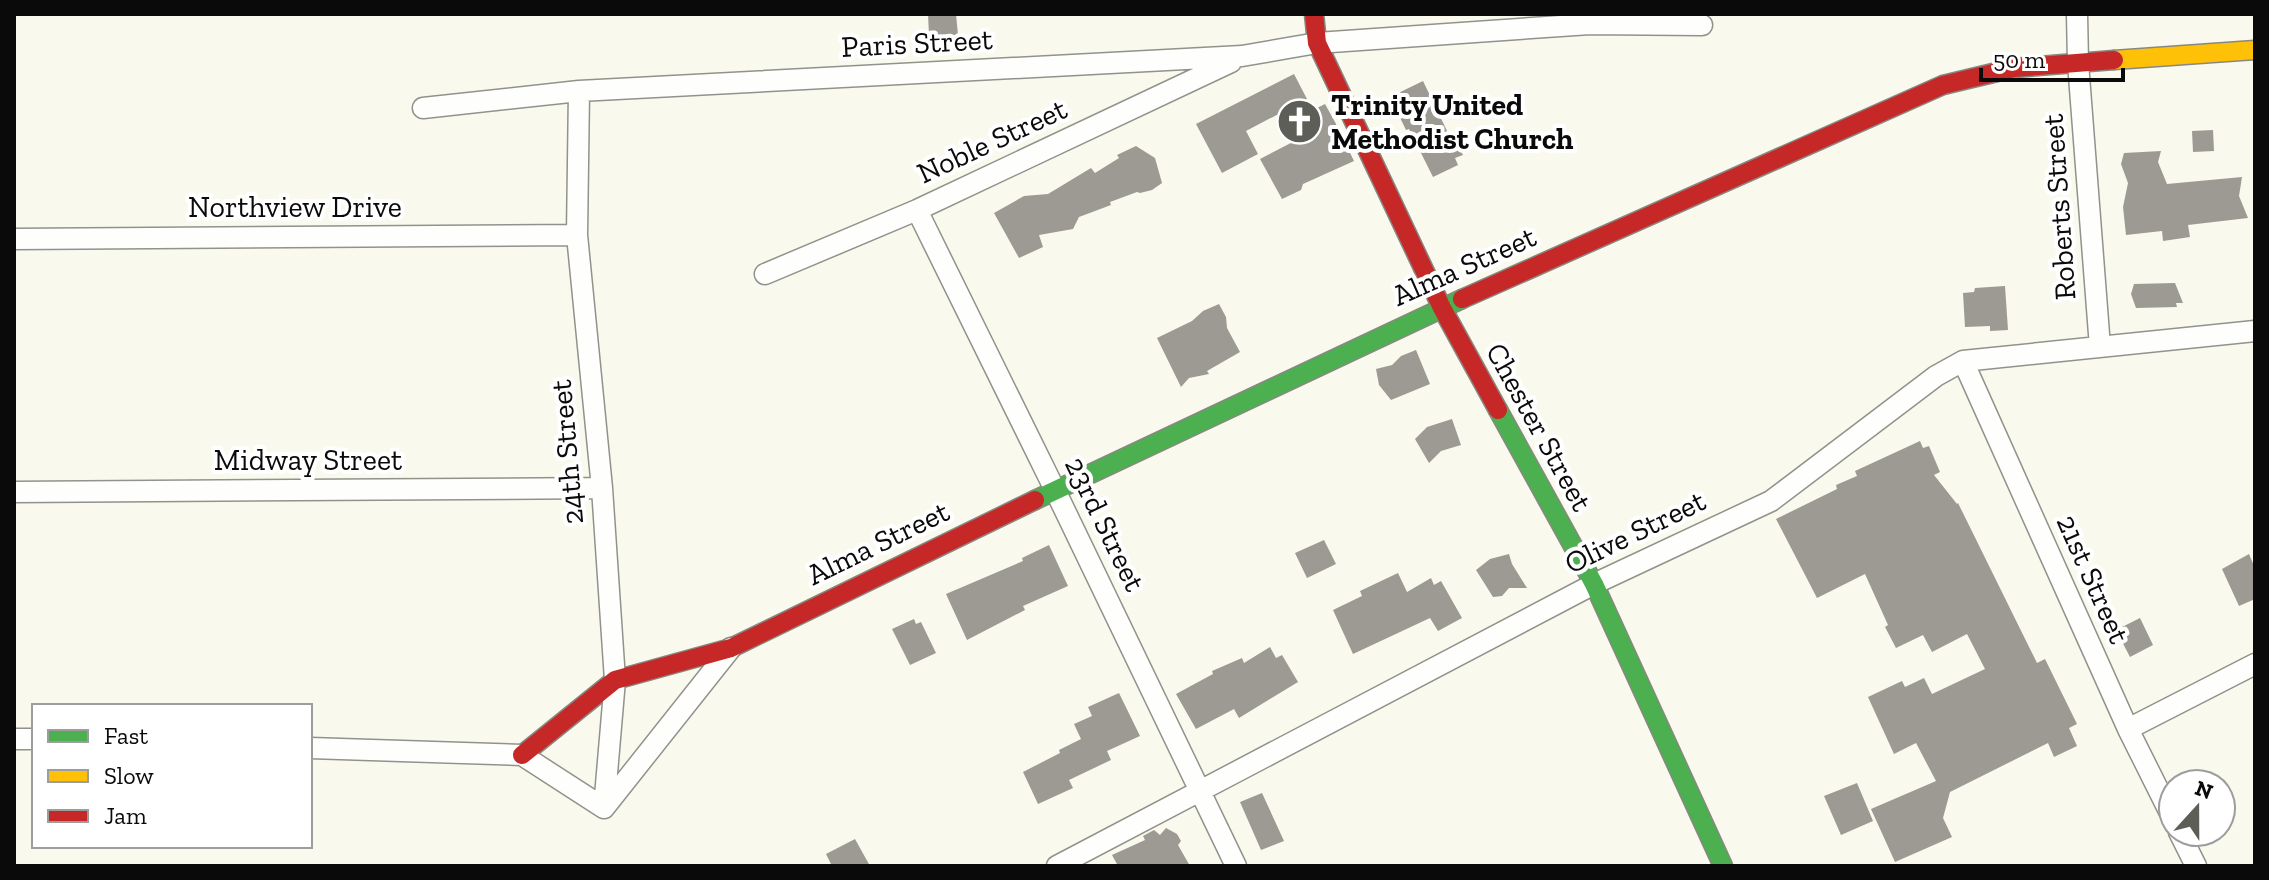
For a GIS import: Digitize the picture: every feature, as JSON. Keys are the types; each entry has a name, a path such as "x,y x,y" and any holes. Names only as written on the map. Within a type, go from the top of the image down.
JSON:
{"street":[{"name":"Chester Street","path":"1314,14 1317,43 1442,308 1594,584 1723,866"},
{"name":"Roberts Street","path":"2077,14 2100,347"},
{"name":"Paris Street","path":"423,108 579,91 1242,56 1317,43 1590,19 1702,25"},
{"name":"Alma Street","path":"522,755 615,680 731,648 1055,490 1442,308 1943,85 2014,68 2255,50"},
{"name":"Noble Street","path":"765,274 917,210 1242,56"},
{"name":"24th Street","path":"579,91 577,235 602,488 615,680 604,808"},
{"name":"23rd Street","path":"917,210 1236,866"},
{"name":"Northview Drive","path":"14,239 577,235"},
{"name":"Olive Street","path":"1057,866 1594,584 1771,501 1936,376 1963,361 2255,331"},
{"name":"21st Street","path":"1963,361 2157,787"},
{"name":"Midway Street","path":"14,492 602,488"},
{"name":"Alma Street","path":"604,808 731,648"},
{"path":"2128,729 2255,664"},
{"path":"312,748 522,755 604,808"},
{"path":"2187,848 2196,866"}],"building":[{"path":"928,14 956,14 956,41 933,43 933,37 929,35"},
{"path":"1294,74 1307,99 1246,131 1258,154 1222,173 1196,124"},
{"path":"1423,81 1448,133 1451,132 1463,155 1455,158 1458,165 1433,177 1390,97"},
{"path":"1325,104 1354,161 1303,184 1301,190 1282,199 1260,159 1314,131 1305,114"},
{"path":"2213,130 2214,151 2193,152 2192,131"},
{"path":"1136,146 1155,158 1162,183 1152,190 1137,192 1079,217 1073,229 1039,235 1043,247 1019,258 994,213 1024,196 1048,194 1091,168 1095,173 1119,158 1117,155"},
{"path":"2161,151 2158,162 2167,184 2242,177 2239,196 2248,218 2188,225 2190,237 2163,241 2162,231 2126,235 2123,207 2128,183 2121,164 2124,153"},
{"path":"2175,283 2183,303 2176,303 2177,307 2136,308 2131,294 2134,284"},
{"path":"2005,286 2008,330 1990,331 1990,326 1965,327 1963,293 1974,292 1975,288"},
{"path":"1219,304 1240,352 1207,371 1209,374 1189,378 1181,387 1157,338"},
{"path":"1416,350 1430,384 1391,400 1379,385 1376,369 1392,365 1401,356"},
{"path":"1452,419 1461,445 1441,451 1429,463 1415,439 1427,427"},
{"path":"1920,441 1923,448 1929,446 1940,472 1934,475 1958,503 2037,663 2045,659 2077,724 2069,728 2077,746 2054,757 2048,743 1950,792 1943,818 1952,837 1895,862 1871,809 1936,781 1916,743 1894,754 1868,697 1902,681 1905,687 1924,678 1932,694 1985,669 1967,634 1932,652 1923,635 1896,648 1865,574 1817,598 1776,519 1837,489 1836,485 1857,476 1855,471"},
{"path":"1324,540 1336,564 1307,578 1295,553"},
{"path":"1049,545 1068,586 1023,606 1025,610 967,640 946,594 1023,561 1022,558"},
{"path":"1509,554 1527,588 1509,588 1502,596 1493,597 1476,570 1490,559"},
{"path":"2249,554 2255,568 2255,599 2239,606 2222,569"},
{"path":"1398,573 1407,592 1431,578 1434,585 1441,581 1462,618 1438,631 1430,618 1353,654 1333,610 1362,596 1360,591"},
{"path":"2140,618 2153,645 2130,657 2116,630"},
{"path":"914,619 916,624 921,622 936,653 910,665 892,629"},
{"path":"1270,647 1276,658 1282,655 1298,682 1239,718 1234,709 1196,729 1176,694 1213,674 1212,671 1242,658 1244,663"},
{"path":"1119,693 1140,736 1107,751 1111,760 1069,780 1073,788 1038,804 1023,772 1081,739 1074,724 1092,716 1088,707"},
{"path":"1857,783 1873,821 1841,835 1824,796"},
{"path":"1262,793 1284,841 1261,850 1240,802"},
{"path":"1166,828 1177,834 1181,841 1178,845 1190,866 1118,866 1112,855 1145,840 1143,836 1154,830 1160,835"},
{"path":"855,839 870,866 832,866 826,854"}],"traffic: fast":[{"path":"1035,500 1462,299"},
{"path":"1498,410 1594,584 1723,866"}],"traffic: slow":[{"path":"2114,60 2255,50"}],"traffic: jam":[{"path":"1314,14 1317,43 1442,308 1498,410"},
{"path":"1462,299 1943,85 2014,68 2114,60"},
{"path":"522,755 615,680 731,648 1035,500"}],"place":[{"name":"Trinity United Methodist Church","path":"1300,122"}]}
